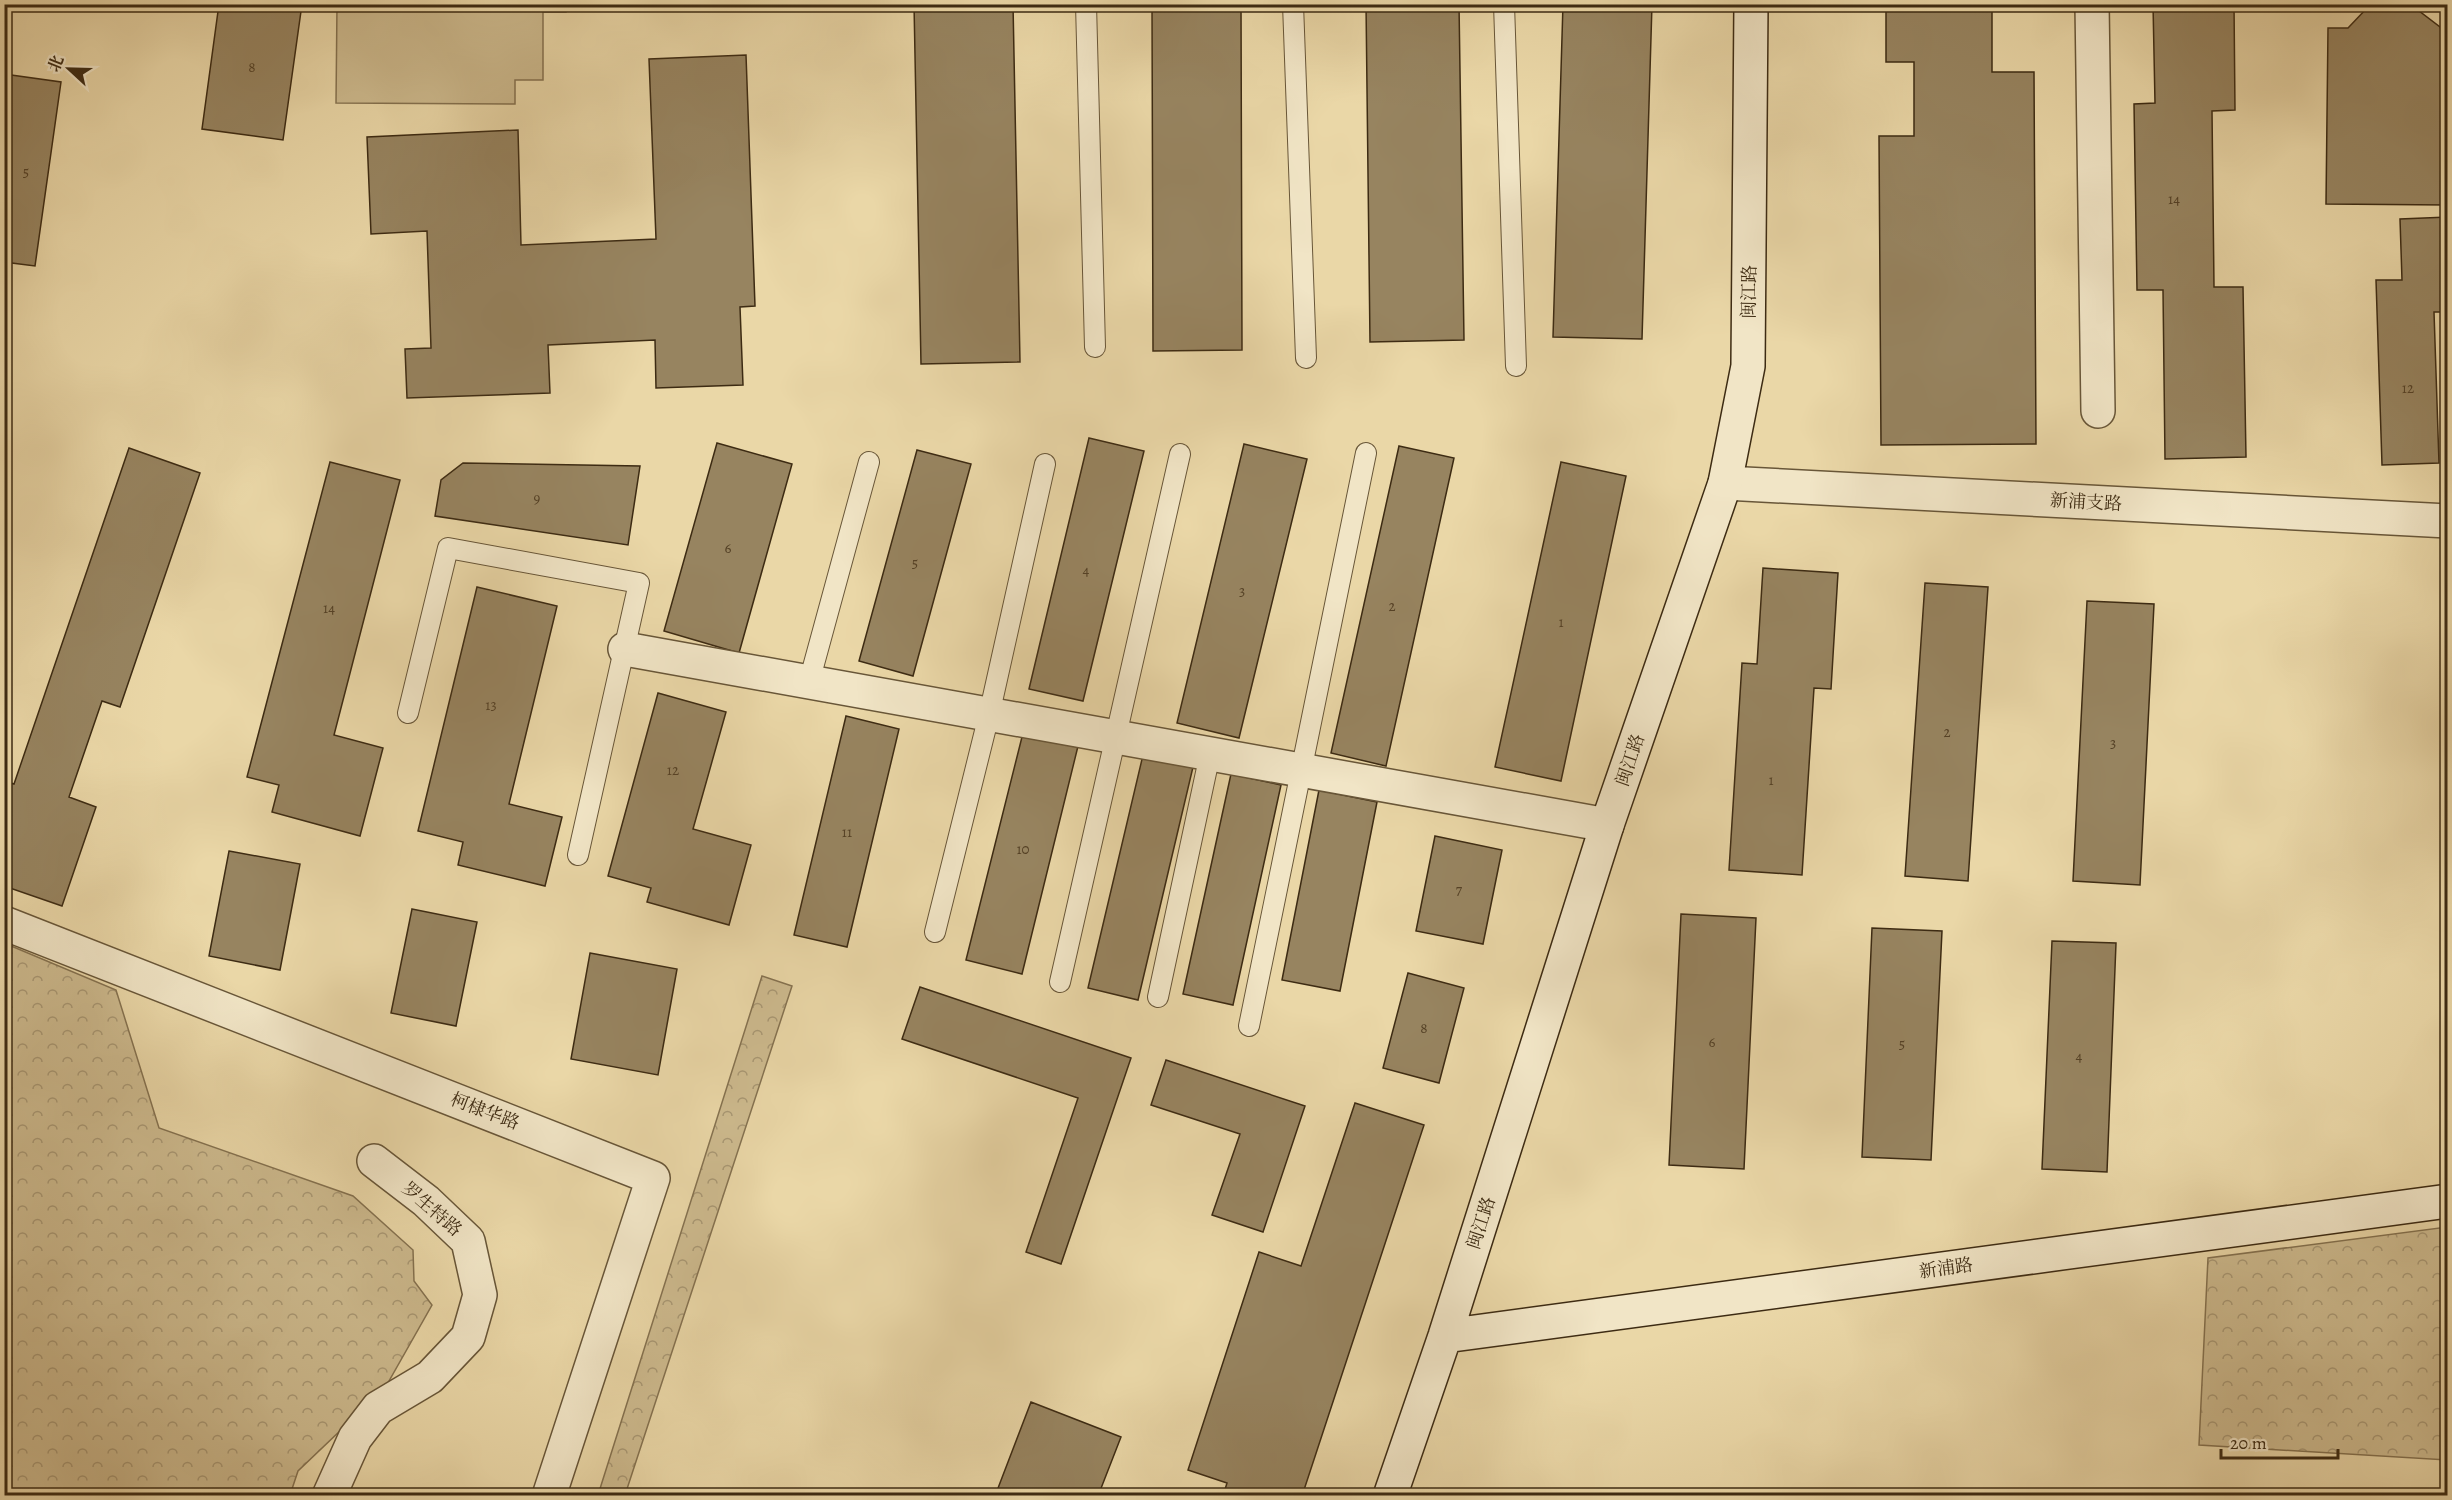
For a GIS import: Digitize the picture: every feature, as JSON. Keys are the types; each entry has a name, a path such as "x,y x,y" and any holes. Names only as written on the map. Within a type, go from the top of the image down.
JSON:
{"street":[{"name":"闽江路","path":"1390,1496 1445,1336 1607,825 1725,483 1748,366 1751,4"},
{"path":"2092,4 2098,411"},
{"name":"新浦支路","path":"1725,483 2448,521"},
{"path":"625,649 1607,825"},
{"name":"柯棣华路","path":"4,923 653,1178 549,1496"},
{"name":"罗生特路","path":"330,1496 355,1438 378,1408 429,1377 468,1337 480,1295 468,1241 426,1201 374,1161"},
{"name":"新浦路","path":"1445,1336 2448,1201"}],"lane":[{"path":"1086,4 1095,347"},
{"path":"1293,4 1306,358"},
{"path":"1504,4 1515,366"},
{"path":"1249,1026 1366,453"},
{"path":"1060,982 1180,454"},
{"path":"808,682 869,462"},
{"path":"935,932 989,715 1045,464"},
{"path":"408,713 448,548 639,583 578,855"},
{"path":"1158,997 1210,754"}],"green space":[{"path":"566,4 566,12 543,12 543,80 515,80 515,104 336,103 337,5"},
{"path":"4,943 116,990 159,1128 353,1196 413,1250 414,1281 432,1305 385,1388 298,1471 290,1495 5,1495"},
{"path":"762,976 792,986 625,1495 598,1495"},
{"path":"2447,1227 2447,1460 2199,1445 2208,1258"}],"building":[{"path":"219,4 302,4 283,140 202,129"},
{"path":"914,4 1013,4 1020,362 921,364"},
{"path":"1152,4 1241,4 1242,350 1153,351"},
{"path":"1366,4 1459,4 1464,340 1370,342"},
{"path":"1563,4 1652,4 1642,339 1553,337"},
{"path":"1886,4 1992,4 1992,72 2034,72 2036,444 1881,445 1879,136 1914,136 1914,62 1886,62"},
{"path":"2153,4 2234,4 2235,110 2212,111 2214,287 2243,287 2246,457 2165,459 2163,290 2137,290 2134,104 2155,103"},
{"path":"2393,4 2419,11 2440,27 2448,46 2448,205 2326,204 2328,28 2348,28 2368,7"},
{"path":"746,55 755,306 740,307 743,385 656,388 655,340 548,345 550,393 407,398 405,349 431,348 427,231 371,234 367,137 518,130 521,245 656,239 649,59"},
{"path":"4,74 61,82 35,266 4,262"},
{"path":"2448,217 2448,312 2434,312 2439,463 2382,465 2376,280 2402,280 2400,219"},
{"path":"1089,438 1144,451 1083,701 1029,689"},
{"path":"717,443 792,464 739,653 664,631"},
{"path":"1244,444 1307,459 1239,738 1177,723"},
{"path":"1399,446 1454,458 1386,766 1331,753"},
{"path":"129,448 200,473 120,707 102,701 69,797 96,807 62,906 4,886 4,781 14,784"},
{"path":"917,450 971,464 913,676 859,661"},
{"path":"330,462 400,480 334,735 383,748 360,836 272,812 279,785 247,777"},
{"path":"1561,462 1626,476 1561,781 1495,767"},
{"path":"463,463 640,466 628,545 435,516 441,480"},
{"path":"1763,568 1838,573 1831,689 1814,688 1802,875 1729,870 1742,663 1757,664"},
{"path":"1925,583 1988,587 1968,881 1905,876"},
{"path":"477,587 557,606 509,804 562,817 545,886 458,865 463,842 418,831"},
{"path":"2087,601 2154,604 2140,885 2073,881"},
{"path":"658,693 726,712 693,829 751,845 729,925 647,902 651,888 608,876"},
{"path":"846,716 899,729 847,947 794,935"},
{"path":"1025,725 1080,738 1022,974 966,960"},
{"path":"1143,755 1193,767 1138,1000 1088,988"},
{"path":"1231,774 1281,785 1233,1005 1183,994"},
{"path":"1319,790 1377,802 1340,991 1282,980"},
{"path":"1435,836 1502,850 1483,944 1416,931"},
{"path":"229,851 300,864 280,970 209,956"},
{"path":"412,909 477,922 456,1026 391,1013"},
{"path":"1681,914 1756,918 1744,1169 1669,1165"},
{"path":"1872,928 1942,931 1931,1160 1862,1157"},
{"path":"2052,941 2116,943 2107,1172 2042,1169"},
{"path":"590,953 677,969 658,1075 571,1059"},
{"path":"1408,973 1464,988 1439,1083 1383,1068"},
{"path":"920,987 1131,1058 1061,1264 1026,1252 1078,1098 902,1039"},
{"path":"1166,1060 1305,1106 1263,1232 1212,1215 1240,1134 1151,1105"},
{"path":"1355,1103 1424,1125 1302,1496 1223,1496 1227,1483 1188,1470 1259,1252 1301,1266"},
{"path":"1031,1402 1121,1437 1098,1496 995,1496"}]}
